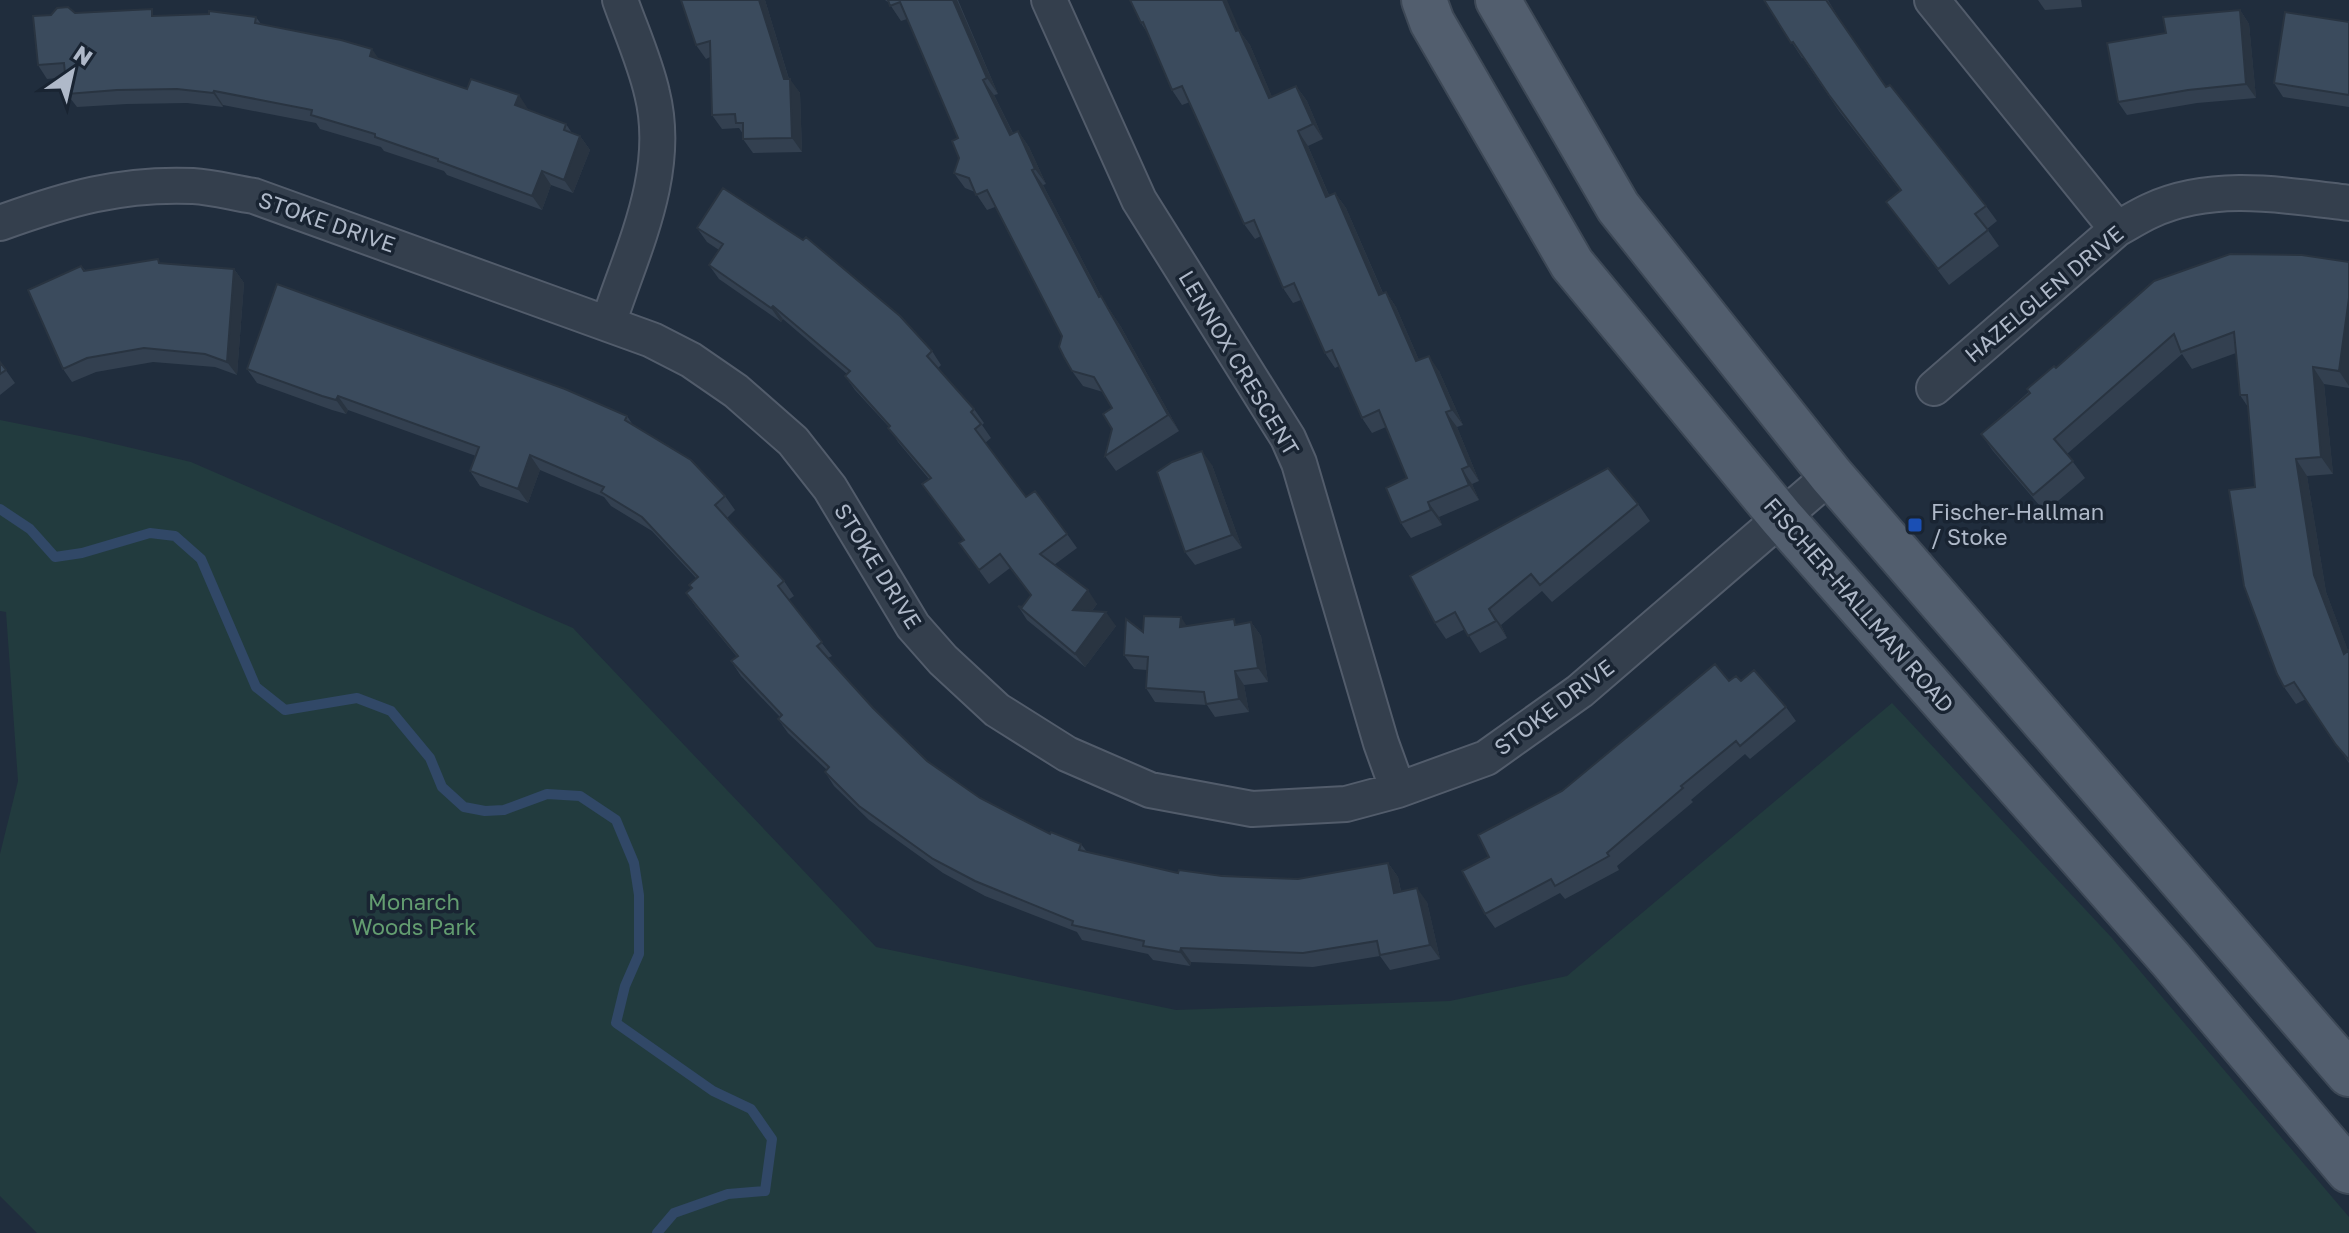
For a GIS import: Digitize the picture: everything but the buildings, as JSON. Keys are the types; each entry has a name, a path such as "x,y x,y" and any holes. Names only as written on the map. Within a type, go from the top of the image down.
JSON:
{"main road":[{"name":"FISCHER-HALLMAN ROAD","path":"1424,0 1432,22 1572,264 1781,517 2172,961 2349,1171"},
{"path":"1498,0 1618,207 1831,475 2349,1074"}],"street":[{"path":"608,324 654,188 658,140 653,94 620,0"},
{"name":"LENNOX CRESCENT","path":"1049,0 1139,200 1288,438 1299,463 1383,750 1398,790"},
{"path":"1932,0 2117,229"},
{"name":"STOKE DRIVE","path":"0,223 67,199 124,187 195,186 254,196 652,340 691,360 765,414 793,441 830,488 913,626 943,660 997,710 1067,754 1150,790 1252,809 1346,804 1398,790 1486,758 1580,691 1831,475"},
{"name":"HAZELGLEN DRIVE","path":"1934,388 2117,229 2152,209 2206,195 2263,192 2349,203"}],"green space":[{"name":"Monarch Woods Park","path":"0,420 191,462 573,628 876,947 1176,1010 1450,1001 1567,976 1892,703 2112,938 2349,1217 2349,1233 37,1233 0,1196 0,854 18,781 6,612 0,611"}],"waterway":[{"path":"0,509 30,529 55,557 82,553 150,533 175,536 201,559 256,687 285,710 357,698 391,711 430,758 442,787 464,807 485,811 504,810 547,794 580,796 616,820 634,863 639,895 639,954 625,986 616,1023 713,1091 751,1109 772,1139 765,1191 728,1194 674,1213 657,1233"}],"place":[{"name":"Fischer-Hallman / Stoke","path":"1915,525"}]}
